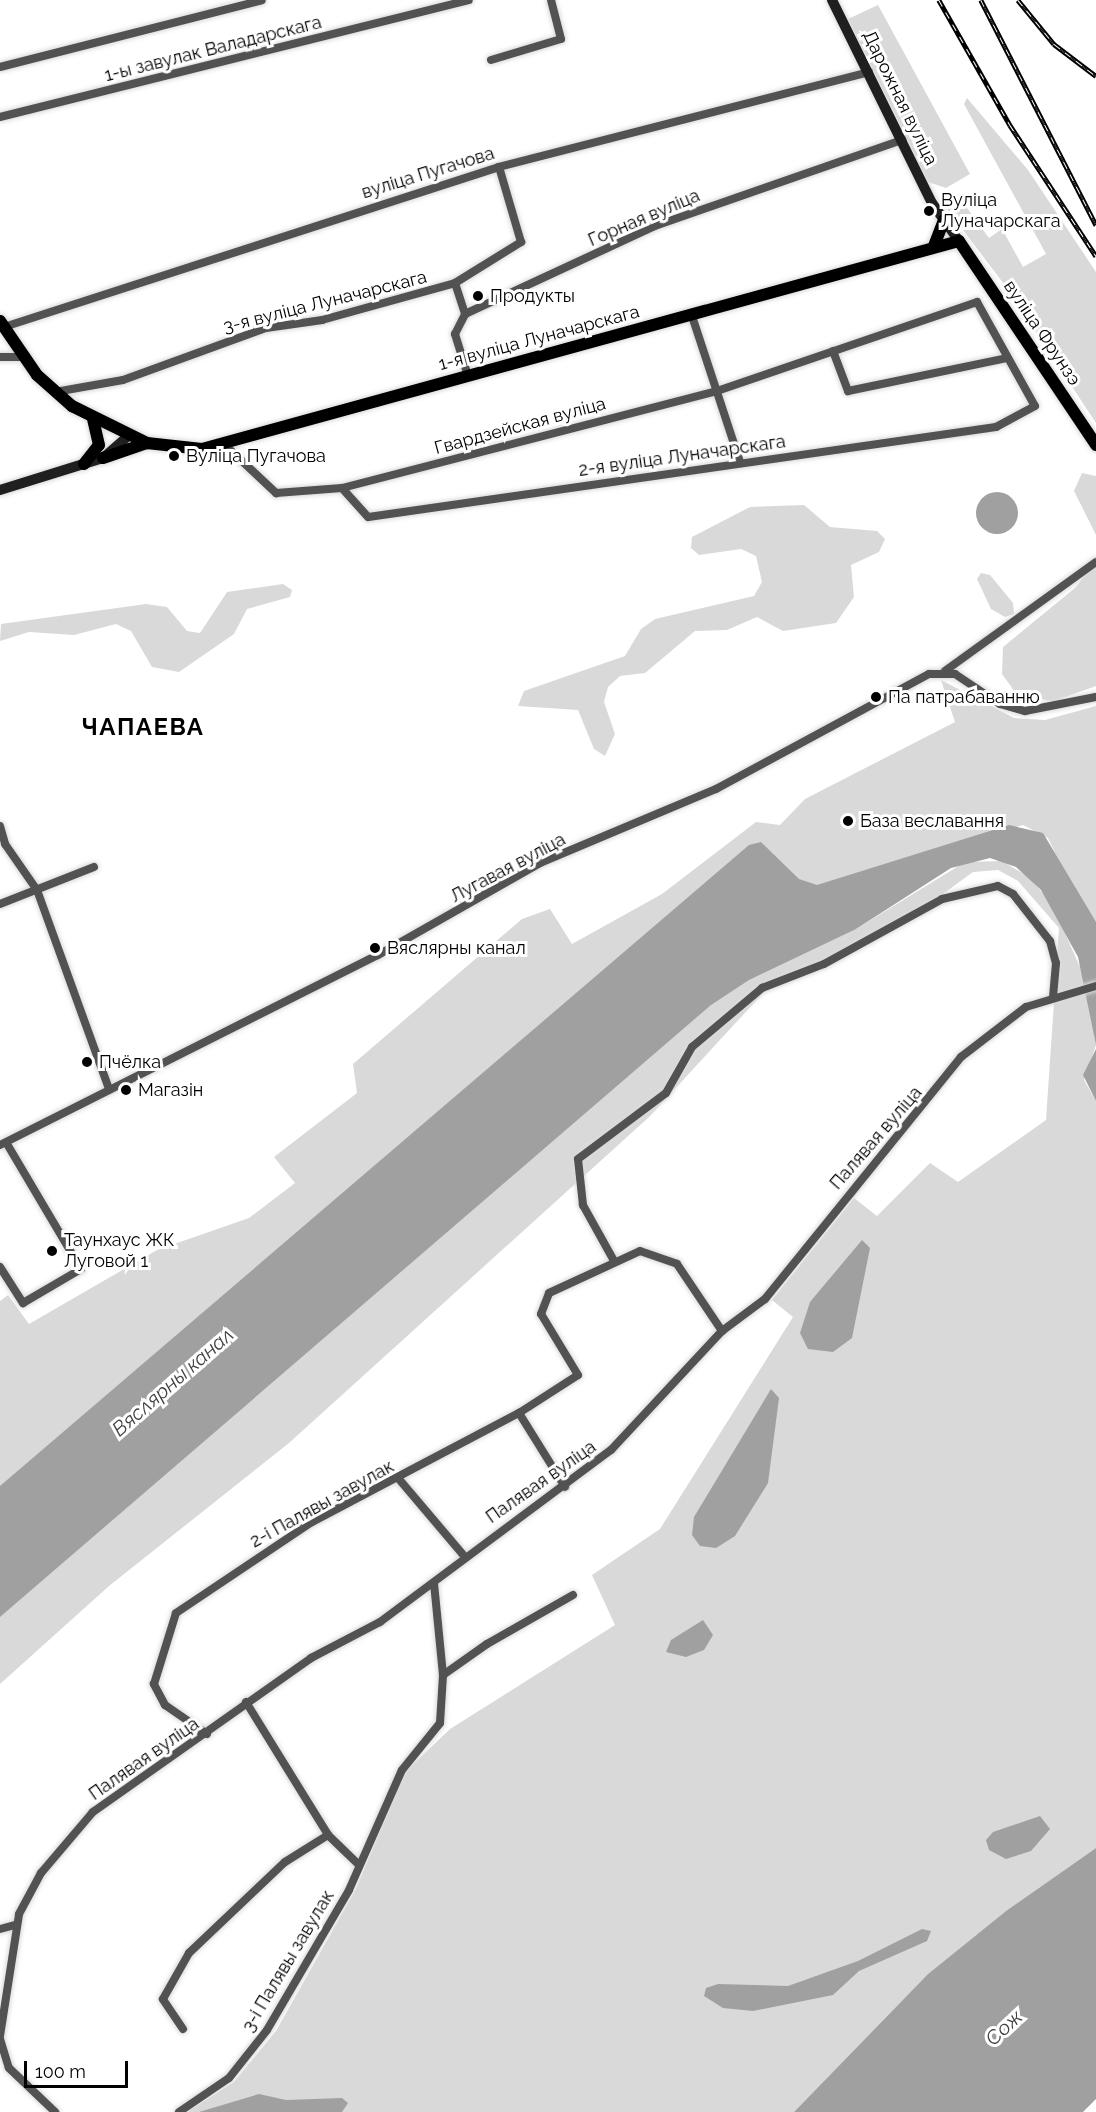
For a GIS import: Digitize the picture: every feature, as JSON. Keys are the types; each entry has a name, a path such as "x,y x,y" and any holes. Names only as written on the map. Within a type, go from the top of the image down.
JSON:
{"main road":[{"path":"934,246 944,220"},
{"name":"1-я вуліца Луначарскага","path":"2,324 23,357 54,393 93,420 147,443 176,448 226,446 468,376 692,316 934,246 959,241"},
{"name":"вуліца Фрунзэ","path":"959,241 1094,439"},
{"path":"84,464 99,445 93,420"},
{"path":"103,458 147,443"}],"street":[{"path":"0,67 262,0"},
{"name":"1-ы завулак Валадарскага","path":"0,117 469,0"},
{"path":"491,60 561,39 551,0"},
{"name":"Дарожная вуліца","path":"832,0 944,220 959,241"},
{"name":"вуліца Пугачова","path":"2,324 499,167 868,72"},
{"name":"Горная вуліца","path":"465,314 655,226 903,140"},
{"name":"3-я вуліца Луначарскага","path":"54,393 123,380 266,328 322,320 455,284 520,242 499,167"},
{"path":"455,284 465,314 455,334 468,376"},
{"name":"Гвардзейская вуліца","path":"226,446 276,493 342,488 717,391 977,302 1007,358"},
{"path":"692,316 740,462"},
{"path":"833,351 848,391 1007,358"},
{"path":"0,357 23,357"},
{"name":"2-я вуліца Луначарскага","path":"342,488 368,517 740,462 996,428 1035,406 1007,358"},
{"path":"0,490 103,458 128,436"},
{"name":"Лугавая вуліца","path":"0,1267 23,1304 81,1269 3,1143 378,955 540,863 716,789 900,688 945,671 1096,562"},
{"path":"945,671 1017,709 1045,710 1096,697"},
{"path":"0,826 5,844 37,890 109,1089"},
{"path":"0,904 94,867"},
{"path":"722,1331 676,1264 640,1251 613,1259 583,1205 578,1159 666,1093 692,1047 762,988 824,964 942,899 998,886 1013,894 1050,941 1056,963 1053,996"},
{"name":"Палявая вуліца","path":"0,2037 5,1986 4,1957 15,1925 41,1873 93,1812 207,1734 246,1702 434,1583 465,1557 565,1487 611,1450 722,1331 765,1299 961,1057 1015,1013 1053,996 1096,986"},
{"name":"2-і Палявы завулак","path":"207,1734 165,1705 154,1684 176,1613 312,1522 519,1413 578,1375 541,1314 542,1304 549,1293 613,1259"},
{"path":"519,1413 565,1487"},
{"path":"398,1478 465,1557"},
{"name":"3-і Палявы завулак","path":"179,2112 229,2078 267,2030 349,1890 358,1864 402,1770 440,1723 443,1676 434,1583"},
{"path":"443,1676 573,1595"},
{"path":"246,1702 328,1835 358,1864"},
{"path":"183,2029 163,1999 189,1953 285,1862 328,1835"},
{"path":"0,1929 15,1925"},
{"path":"0,2037 9,2068 55,2112"}],"shaded area":[{"path":"878,5 970,174 946,188 928,182 848,19"},
{"path":"967,98 1028,170 1096,272 1096,423 1007,288 947,209 947,196 957,194 989,238 1002,229 1023,267 1046,254 964,104"},
{"path":"1082,473 1096,476 1096,535 1074,491"},
{"path":"804,505 830,527 877,531 885,539 879,552 851,565 854,597 836,623 783,631 757,617 727,630 695,631 645,673 620,676 608,687 604,702 615,734 605,756 594,749 578,710 518,706 524,691 625,656 641,629 655,619 754,596 762,582 756,556 741,549 699,555 691,548 692,537 750,507"},
{"path":"1096,561 1096,686 1054,701 1018,696 1002,674 1003,647 1075,588"},
{"path":"981,573 990,575 1013,603 1014,614 1005,617 991,609 977,579"},
{"path":"283,584 292,590 290,597 247,609 234,634 179,672 152,667 131,631 116,624 74,635 29,632 0,641 1,624 146,604 167,607 187,631 200,633 227,592"},
{"path":"941,680 1014,718 1045,720 1096,706 1096,922 1072,889 1048,838 1023,825 823,884 856,929 965,862 1002,861 1029,877 1052,904 1084,976 1096,1045 1084,1080 1096,1101 1096,1848 1006,1911 928,1974 794,2112 187,2112 234,2082 276,2031 356,1889 405,1772 450,1729 615,1625 592,1575 660,1529 793,1317 772,1300 854,1198 877,1216 930,1163 958,1182 1046,1120 1059,928 1018,881 998,870 973,872 892,931 765,991 649,1117 289,1443 109,1586 0,1684 0,1301 8,1295 29,1324 157,1250 249,1218 295,1183 274,1157 357,1093 353,1064 522,919 550,909 572,944 662,894 756,822 780,825 805,799 955,722"}],"water":[{"path":"997,492 1012,498 1018,513 1012,528 997,534 982,528 976,513 982,498"},
{"path":"1009,825 1043,833 1096,922 1096,1045 1078,957 1041,890 1016,867 990,858 951,868 856,929 749,980 711,1005 0,1617 0,1486 749,845 761,842 799,879 817,885"},
{"path":"1096,1049 1096,1101 1083,1075"},
{"path":"862,1240 870,1248 852,1338 833,1352 808,1349 800,1333 810,1302"},
{"path":"771,1389 779,1398 768,1483 735,1536 716,1548 700,1546 692,1535 694,1517"},
{"path":"703,1620 713,1635 704,1650 686,1657 666,1652 671,1640"},
{"path":"1040,1816 1050,1829 1031,1851 1006,1859 989,1850 986,1840 993,1832"},
{"name":"Сож","path":"1096,1848 1096,2099 1083,2112 794,2112 928,1974 1006,1911"},
{"path":"922,1929 931,1931 927,1941 859,1971 833,1995 753,2011 723,2008 704,1996 706,1988 718,1984 788,1986 858,1961"},
{"path":"259,2094 286,2100 342,2098 348,2103 342,2112 199,2112"}],"railway":[{"path":"939,0 1010,125 1096,256"},
{"path":"981,0 1096,225"},
{"path":"1018,0 1054,44 1096,76"}],"place":[{"name":"Вуліца Луначарскага","path":"929,211"},
{"name":"Продукты","path":"478,296"},
{"name":"Вуліца Пугачова","path":"174,456"},
{"name":"Па патрабаванню","path":"876,697"},
{"name":"База веславання","path":"848,821"},
{"name":"Вяслярны канал","path":"375,948"},
{"name":"Пчёлка","path":"87,1062"},
{"name":"Магазін","path":"126,1090"},
{"name":"Таунхаус ЖК Луговой 1","path":"52,1251"}],"district":[{"name":"ЧАПАЕВА","path":"143,727"}]}
